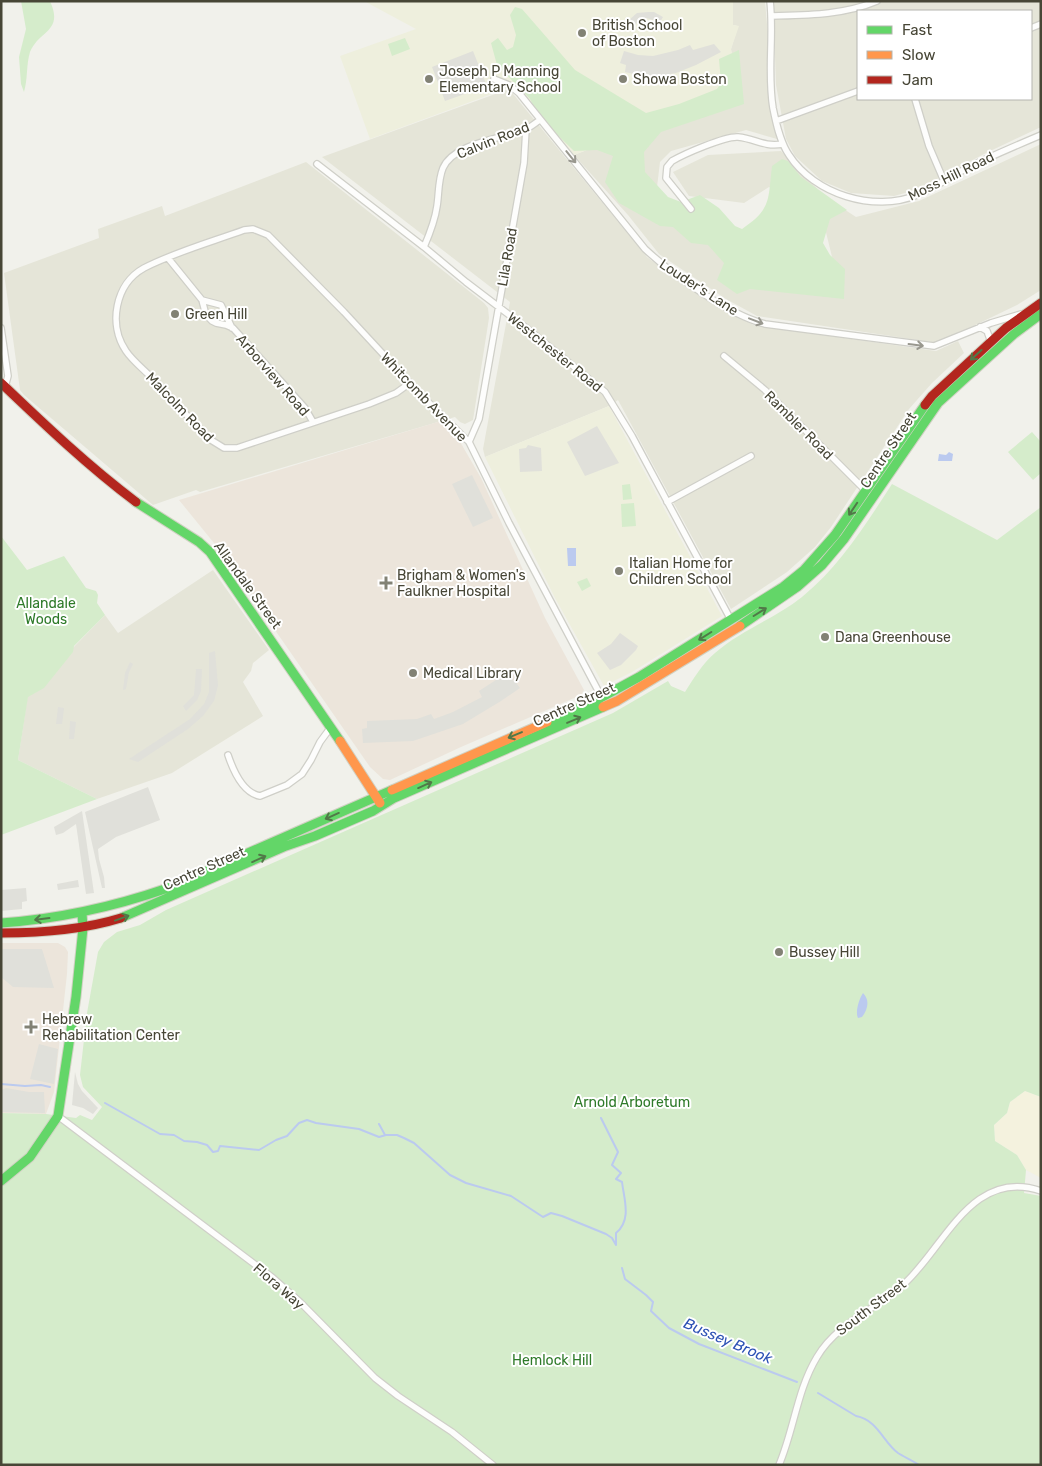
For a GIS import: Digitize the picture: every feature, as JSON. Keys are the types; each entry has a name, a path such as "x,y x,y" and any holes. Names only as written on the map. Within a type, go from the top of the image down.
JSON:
{"main road":[{"name":"Centre Street","path":"869,494 926,403 944,384 991,342 1025,313 1041,303"},
{"name":"Centre Street","path":"1,933 49,932 83,928 109,922 144,909 286,846 329,830 382,806 394,798 604,702 643,675 734,624 808,566 832,540 869,494 938,403 1010,337 1041,314"},
{"name":"Allandale Street","path":"3,385 48,428 113,485 199,542 210,552 331,727 382,806"},
{"name":"Centre Street","path":"1,923 82,913 134,900 181,883 376,796 604,702"},
{"path":"1,1181 30,1157 58,1116 76,997 83,928 82,913"}],"street":[{"name":"Moss Hill Road","path":"770,1 772,16 773,106 783,144 795,163 813,180 841,194 884,202 917,195 990,156 1041,135"},
{"path":"857,1 858,8"},
{"path":"772,16 835,13 858,8 877,1"},
{"name":"Louder's Lane","path":"494,79 514,88 645,249 695,288 750,319 765,324 929,346 940,345 994,321 1025,313"},
{"path":"776,121 857,91"},
{"path":"915,100 929,146 944,180"},
{"name":"Calvin Road","path":"424,246 432,230 442,171 447,161 460,151 526,129 540,120"},
{"name":"Lila Road","path":"469,442 479,419 524,163 526,129"},
{"path":"691,209 668,181 666,173 670,162 729,138 742,138 769,146 783,144"},
{"name":"Westchester Road","path":"317,164 424,246 605,392 632,436 734,624"},
{"name":"Whitcomb Avenue","path":"168,258 244,230 253,229 268,235 289,256 469,442 509,523 604,702"},
{"name":"Arborview Road","path":"168,258 202,300 206,315 216,324 233,328"},
{"name":"Malcolm Road","path":"168,258 139,272 127,282 121,291 118,302 116,327 126,352 217,445 224,448 237,448 396,393 410,383"},
{"name":"Arborview Road","path":"202,300 221,305 233,328 301,403 313,422"},
{"path":"980,327 987,331 991,342"},
{"path":"1,328 8,376 3,385"},
{"name":"Rambler Road","path":"724,356 765,390 869,494"},
{"path":"667,502 751,456"},
{"path":"228,755 247,790 260,796 296,780 302,774 331,727"},
{"name":"Flora Way","path":"58,1116 273,1278 300,1302 375,1378 398,1396 452,1432 493,1465"},
{"name":"South Street","path":"779,1465 810,1370 828,1341 852,1320 903,1285 923,1264 949,1228 984,1197 996,1190 1009,1186 1027,1187 1041,1191"}],"shaded area":[{"name":"Showa Boston","path":"364,1 733,1 733,25 739,26 731,49 738,91 574,155 516,85 370,139 340,56 416,29"},
{"path":"733,1 765,1 777,139 746,130 671,151 660,162 657,187 661,208 836,273 822,216 769,187 744,203 689,196 673,172 708,155 781,151 824,196 856,217 919,201 1041,144 1041,290 1017,305 938,343 757,316 726,299 659,254 628,215 574,155 737,92 731,49 738,26 733,25"},
{"path":"773,1 1041,1 1041,127 986,153 916,190 894,196 851,193 822,181 795,156 786,139 776,85"},
{"path":"654,12 663,17 660,22 646,18 639,21 632,28 627,26 630,19 637,13"},
{"path":"714,44 721,52 676,73 658,76 638,75 625,72 626,65 620,63 624,51 638,55 653,56 690,45 693,50"},
{"path":"473,51 487,86 445,101 432,67"},
{"path":"509,89 647,257 687,287 753,325 936,351 958,341 964,353 932,383 909,409 831,527 815,547 787,572 731,609 618,400 609,406 485,457 483,449 510,302 322,157"},
{"path":"306,162 488,308 489,318 473,420 465,424 455,417 200,492 196,490 153,505 20,390 4,273 99,238 98,229 162,206 165,216"},
{"name":"Italian Home for Children School","path":"609,406 722,616 632,672 604,686 555,598 485,457"},
{"name":"Brigham & Women's Faulkner Hospital","path":"441,421 459,440 481,478 545,618 584,690 581,695 390,780 383,779 370,767 218,548 179,500"},
{"path":"597,426 619,463 585,476 567,442"},
{"path":"528,445 541,448 542,471 520,472 519,449 526,448"},
{"path":"472,475 493,518 473,527 452,484"},
{"path":"213,570 269,650 253,663 251,671 243,682 263,716 172,773 97,799 18,760 28,694 105,615 118,633"},
{"path":"620,633 638,646 621,665 610,670 597,653 611,644"},
{"path":"215,651 218,685 214,701 203,716 188,729 138,762 129,759 190,719 204,704 209,692 209,653"},
{"path":"130,662 133,664 129,672 126,689 123,690 125,673"},
{"path":"196,669 202,669 201,691 197,700 186,711 183,706 194,695"},
{"path":"502,676 515,681 520,688 463,724 413,741 363,743 362,729 367,728 367,721 417,719 431,714 434,719 453,712 482,697 479,691"},
{"path":"58,707 64,708 62,724 56,724"},
{"path":"70,721 76,722 74,739 69,739"},
{"path":"148,787 160,820 116,837 98,849 104,877 105,888 102,888 85,812"},
{"path":"82,811 94,893 86,894 76,824 63,833 56,835 54,827"},
{"path":"78,880 79,887 58,890 57,884"},
{"path":"26,888 27,901 22,902 22,909 1,911 1,890"},
{"name":"Hebrew Rehabilitation Center","path":"1,943 58,943 65,947 68,952 54,1092 46,1114 1,1113"},
{"path":"1,949 42,949 54,988 13,987 1,977"},
{"path":"39,1044 58,1049 54,1084 30,1079"},
{"path":"75,1072 82,1091 98,1108 93,1114 83,1108 72,1105"},
{"path":"6,1088 29,1092 44,1092 45,1113 1,1112 1,1090"},
{"path":"1025,1091 1041,1097 1041,1178 1026,1170 1017,1155 995,1141 994,1125 1007,1113 1010,1102"}],"green space":[{"path":"21,1 50,1 54,11 52,25 30,52 24,92 21,84 19,57 26,29"},
{"path":"515,7 522,9 575,70 646,113 679,104 717,89 721,83 719,59 739,50 744,104 661,132 644,152 645,172 668,197 681,202 700,195 719,208 735,226 742,229 752,222 764,209 769,195 772,166 782,159 788,161 801,177 847,210 830,219 823,243 830,255 845,269 844,299 750,289 737,294 717,280 724,263 708,245 691,243 673,227 660,226 619,203 605,182 613,156 597,150 574,151 539,117 530,99 497,65 491,43 498,38 507,50 513,47 516,35 510,15"},
{"path":"405,38 410,49 392,56 388,44"},
{"path":"1032,432 1041,442 1041,473 1033,480 1008,452"},
{"path":"630,484 632,499 623,500 622,485"},
{"name":"Arnold Arboretum","path":"892,484 997,540 1041,507 1041,1097 1025,1091 1010,1102 1007,1113 994,1125 995,1141 1017,1155 1026,1170 1024,1193 1041,1196 1041,1465 1,1465 1,1113 46,1114 76,1118 80,1115 92,1120 102,1107 83,1087 80,1075 87,1013 98,952 104,942 117,932 140,925 166,910 613,713 668,681 671,686 685,692 710,657 736,637 792,604 816,585 852,544"},
{"path":"634,503 636,526 622,527 621,504"},
{"name":"Allandale Woods","path":"1,536 27,570 64,556 86,588 96,591 98,595 97,603 105,615 74,646 73,652 44,688 28,697 18,760 97,799 1,835"},
{"path":"587,578 591,586 582,591 577,582"}],"water":[{"path":"949,452 953,454 952,461 938,461 939,454 946,455"},
{"path":"567,548 576,548 576,566 568,566"},
{"path":"863,993 867,999 867,1008 862,1017 858,1018 858,1006"}],"waterway":[{"name":"Bussey Brook","path":"1,1084 50,1087"},
{"name":"Bussey Brook","path":"105,1103 160,1134 174,1135 184,1141 207,1145 213,1152 218,1151 220,1146 259,1150 287,1136 299,1123 307,1120 359,1129 379,1137 397,1135 414,1143 450,1175 466,1183 511,1196 543,1217 551,1213 606,1234 612,1238 616,1245"},
{"path":"601,1118 618,1152 612,1165 621,1173 616,1179 622,1182 626,1209 624,1222 616,1233 616,1245"},
{"path":"379,1124 385,1135"},
{"name":"Bussey Brook","path":"622,1268 625,1279 653,1302 651,1311 669,1328 699,1344 797,1382"},
{"name":"Bussey Brook","path":"818,1393 856,1416 870,1422 898,1453 919,1465"}],"traffic: fast":[{"path":"740,626 797,587 822,565 844,539 938,403 1014,334 1041,314"},
{"path":"547,722 591,703 639,677 783,587 804,570 835,535 925,405"},
{"path":"136,502 199,542 210,552 340,741"},
{"path":"121,918 286,846 315,836 373,811 394,798 603,707"},
{"path":"1,923 44,919 86,911 168,888 392,790"},
{"path":"1,1181 30,1157 58,1116 76,997 83,928 82,913"}],"traffic: slow":[{"path":"603,707 617,701 740,626"},
{"path":"392,790 547,722"},
{"path":"340,741 380,803"}],"traffic: jam":[{"path":"925,405 932,396 1006,328 1041,303"},
{"path":"1,383 84,459 136,502"},
{"path":"1,933 62,930 121,918"}],"place":[{"name":"British School of Boston","path":"582,33"},
{"name":"Joseph P Manning Elementary School","path":"429,79"},
{"name":"Showa Boston","path":"623,79"},
{"name":"Green Hill","path":"175,314"},
{"name":"Italian Home for Children School","path":"619,571"},
{"name":"Brigham & Women's Faulkner Hospital","path":"386,583"},
{"name":"Dana Greenhouse","path":"825,637"},
{"name":"Medical Library","path":"413,673"},
{"name":"Bussey Hill","path":"779,952"},
{"name":"Hebrew Rehabilitation Center","path":"31,1027"}],"park label":[{"name":"Hemlock Hill","path":"552,1360"}]}
